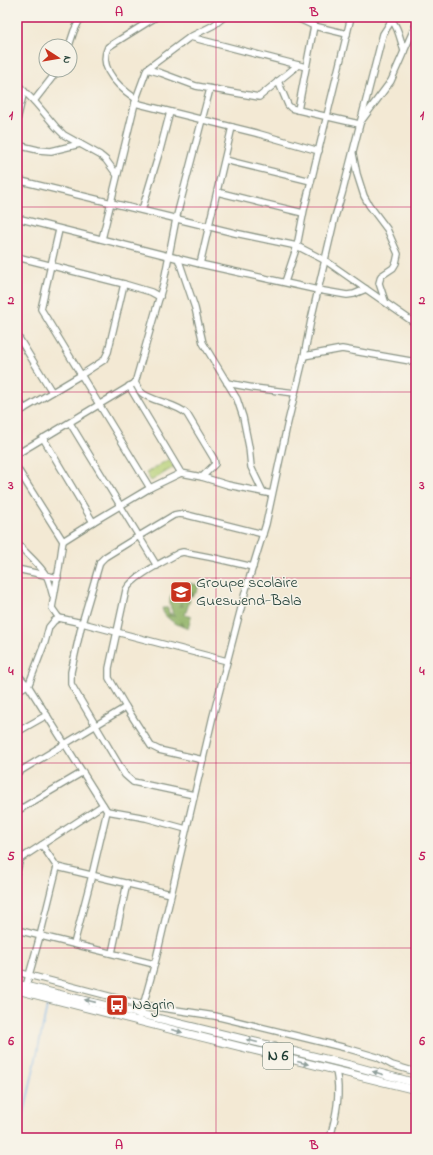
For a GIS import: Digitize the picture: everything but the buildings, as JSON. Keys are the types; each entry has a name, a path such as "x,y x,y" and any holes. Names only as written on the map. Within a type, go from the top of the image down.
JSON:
{"main road":[{"name":"N 6","path":"17,984 119,1008 140,1018 336,1071 416,1090"},
{"name":"N 6","path":"17,990 350,1065 416,1083"}],"street":[{"path":"72,38 81,17"},
{"path":"156,17 107,50 106,65 109,74 135,101 170,112 319,151"},
{"path":"102,240 135,101 147,69 190,37 214,25 224,17"},
{"path":"285,282 297,246 303,213 351,17"},
{"path":"300,18 314,26 347,34"},
{"path":"392,18 404,50"},
{"path":"140,1018 213,716 263,534 335,217 383,34 392,18"},
{"path":"359,124 391,81 416,24"},
{"path":"298,110 314,26"},
{"path":"190,37 306,67"},
{"path":"147,69 196,86 259,97 298,65"},
{"path":"34,101 52,78"},
{"path":"278,81 288,105 291,108 359,124"},
{"path":"17,84 64,135 103,157 117,175"},
{"path":"17,454 135,382 160,297 176,219 210,89"},
{"path":"17,120 24,91"},
{"path":"142,210 170,112"},
{"path":"200,264 232,127"},
{"path":"17,145 38,150 51,151 80,144"},
{"path":"352,152 356,174 368,205 387,229 398,254 396,263 381,276 379,283 385,301"},
{"path":"225,160 311,181"},
{"path":"17,180 208,227 297,246 326,261 416,324"},
{"path":"217,192 303,213"},
{"path":"17,218 59,230 200,264 318,290 347,295 354,294 366,288"},
{"path":"59,230 41,309 150,488"},
{"path":"17,256 124,284 151,292 160,297"},
{"path":"178,258 195,308 203,344 237,399 243,417 251,467 263,492"},
{"path":"17,413 81,375 106,358 124,284"},
{"path":"17,335 19,343 52,392"},
{"path":"304,356 342,349 416,362"},
{"path":"135,382 141,392 181,409 187,414 214,459 215,464 202,477"},
{"path":"227,383 295,393"},
{"path":"129,386 181,473"},
{"path":"17,397 24,409"},
{"path":"70,422 157,566"},
{"path":"42,438 93,522"},
{"path":"17,468 64,541"},
{"path":"227,661 59,618 52,608 62,547 64,541 93,522 150,488 181,473 272,494"},
{"path":"194,795 133,782 125,775 73,688 71,681 71,672 82,623 100,562 174,515 187,515 263,534"},
{"path":"17,543 37,563 46,575 54,598"},
{"path":"203,760 153,747 126,707 109,678 108,674 126,590 131,582 179,553 185,552 253,567"},
{"path":"17,568 58,578"},
{"path":"17,691 28,686 45,642 49,627 59,618"},
{"path":"17,674 28,686 107,811 146,818 186,829"},
{"path":"17,773 97,726 126,707"},
{"path":"17,732 47,715"},
{"path":"17,811 83,772"},
{"path":"17,871 18,856 42,845 103,805"},
{"path":"74,944 107,811"},
{"path":"42,845 56,867 171,894"},
{"path":"26,986 40,936 56,867"},
{"path":"112,953 127,883"},
{"path":"17,930 154,964"},
{"path":"17,972 143,1005 215,1016 247,1023 377,1057 392,1065 416,1072"},
{"path":"119,1008 121,999"},
{"path":"330,1138 338,1099 338,1078 336,1071"}],"green space":[{"path":"169,459 174,467 151,481 146,473"},
{"path":"187,583 199,585 197,592 192,596 186,596 186,599 190,600 185,615 191,617 188,629 169,619 163,612 162,608 168,608 169,613 175,616 170,606 171,596 177,588"}],"waterway":[{"path":"19,1138 48,1002"}],"place":[{"name":"Groupe scolaire Gueswend-Bala","path":"181,592"},
{"name":"Nagrin","path":"117,1005"}]}
